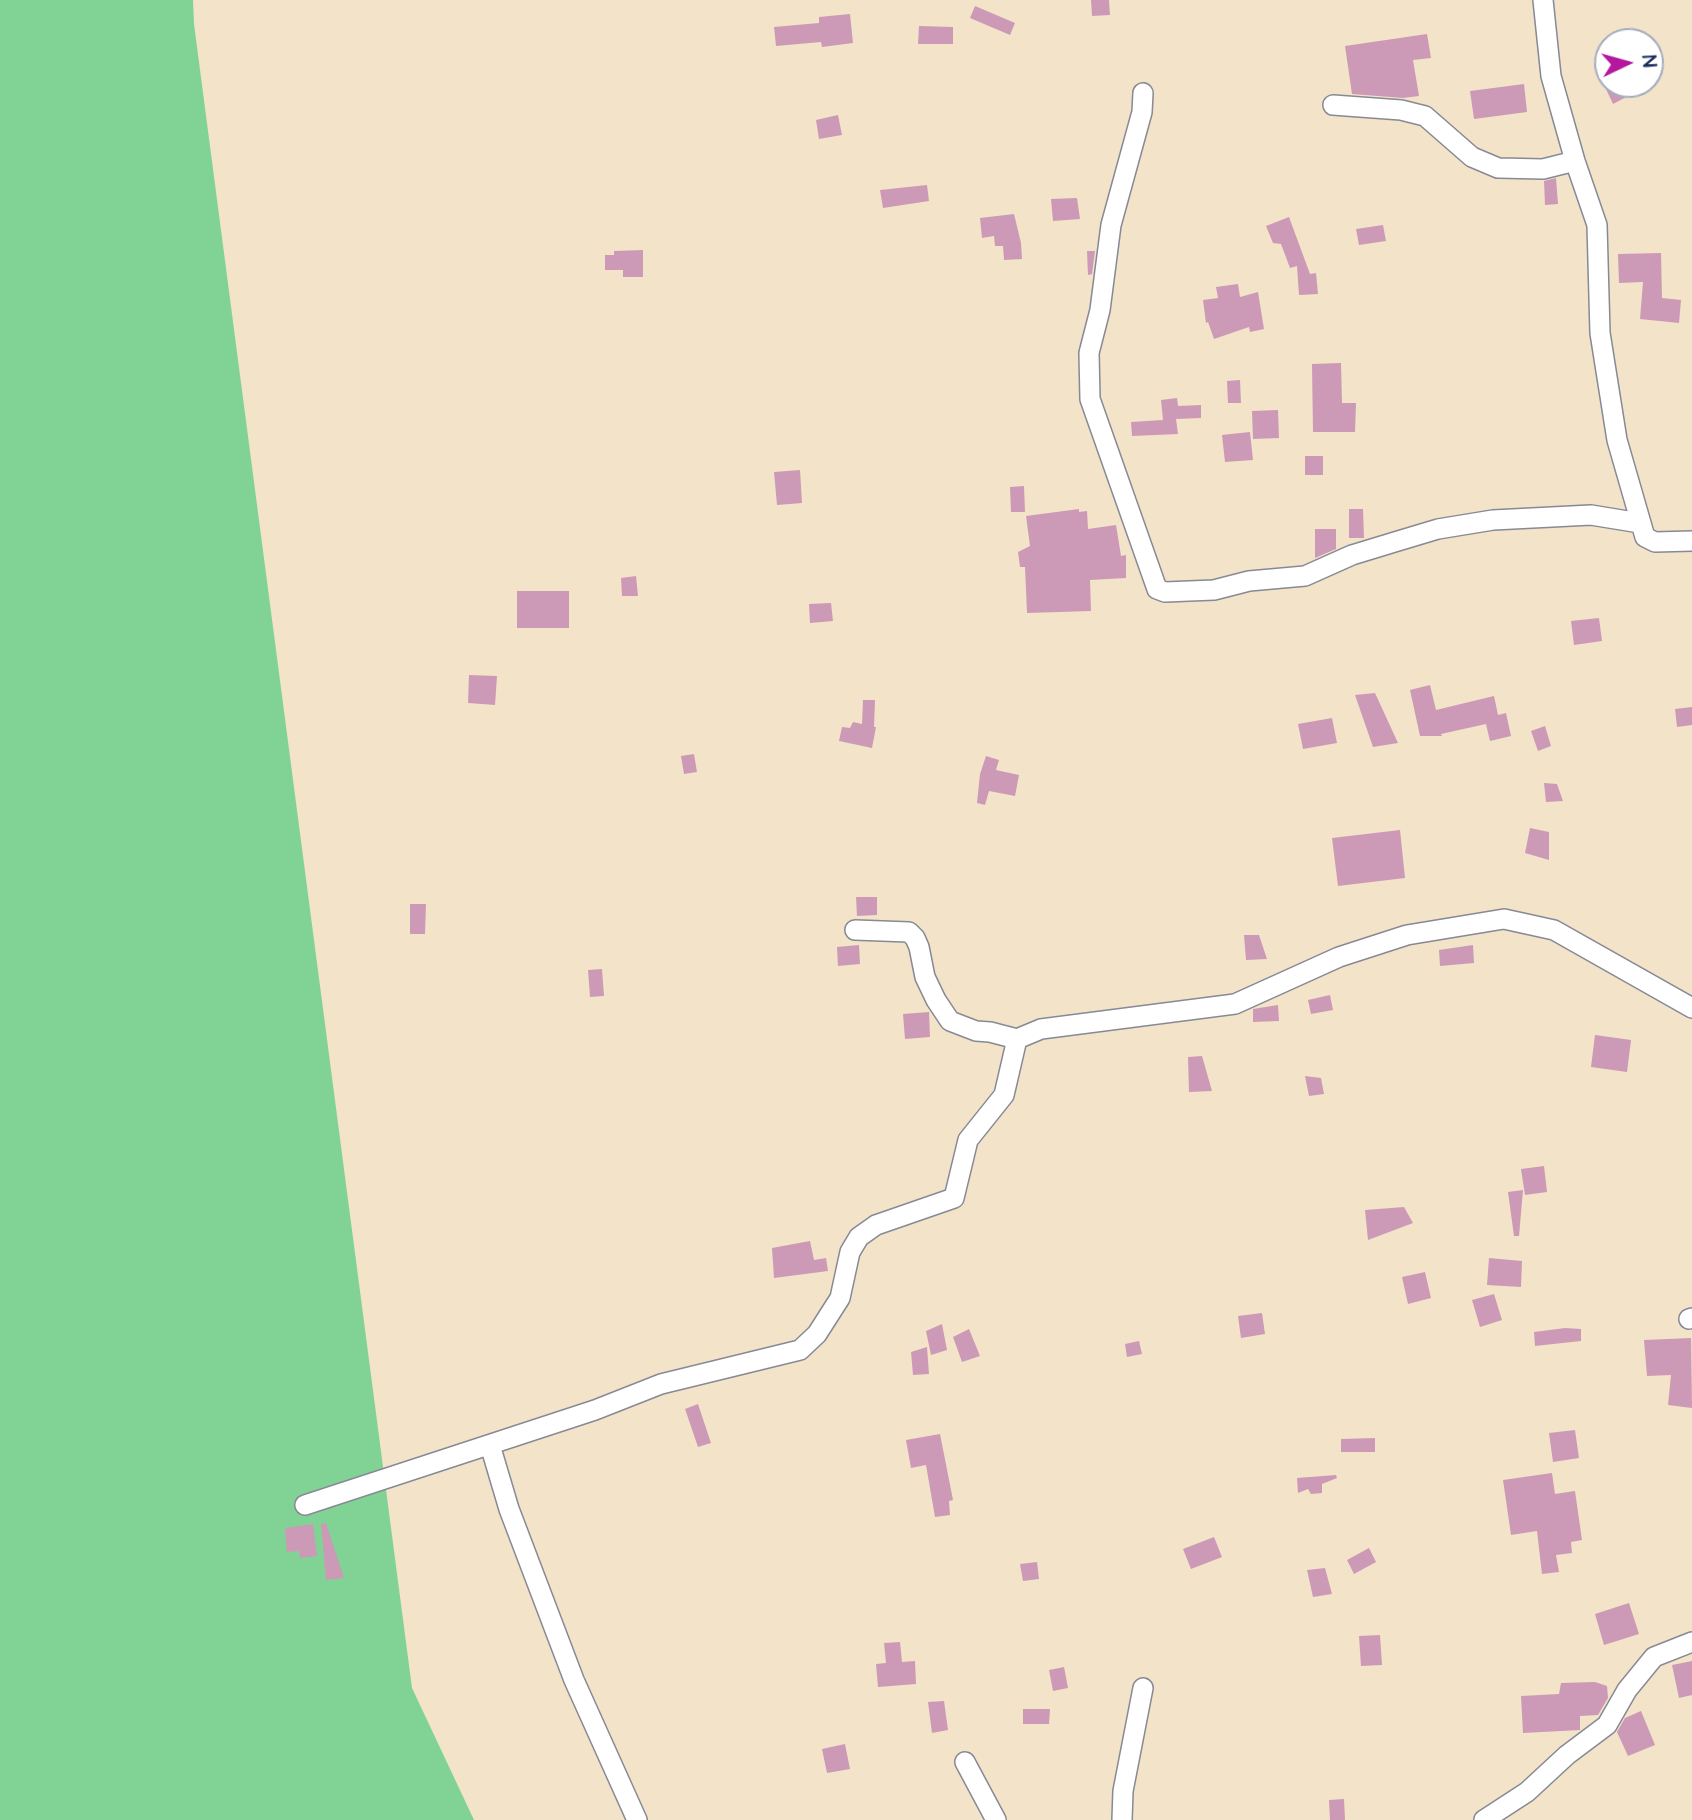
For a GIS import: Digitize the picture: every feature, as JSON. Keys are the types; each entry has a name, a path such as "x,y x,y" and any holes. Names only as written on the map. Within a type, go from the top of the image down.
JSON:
{"street":[{"path":"1542,0 1551,76 1574,161 1597,225 1600,332 1617,440 1640,523 1645,537 1655,542 1692,541"},
{"path":"1143,93 1142,112 1111,225 1100,310 1089,353 1090,399 1157,589 1165,593 1214,590 1248,581 1305,576 1352,555 1438,529 1493,520 1591,515 1640,523"},
{"path":"1333,105 1402,110 1425,116 1472,157 1498,169 1543,169 1574,161"},
{"path":"855,930 909,932 915,937 919,947 925,977 950,1021 976,1031 1017,1039 1041,1029 1235,1004 1339,957 1408,935 1504,919 1554,930 1692,1008"},
{"path":"305,1505 595,1410 661,1384 800,1350 817,1334 841,1298 850,1252 859,1237 876,1225 954,1198 968,1140 1004,1095 1017,1039"},
{"path":"490,1445 509,1509 575,1680 637,1820"},
{"path":"1484,1820 1527,1792 1567,1755 1606,1725 1627,1690 1654,1657 1692,1642"},
{"path":"1122,1820 1124,1791 1143,1688"},
{"path":"965,1762 996,1820"}],"green space":[{"path":"0,0 193,0 412,1688 474,1820 0,1820"}],"building":[{"path":"1091,0 1109,0 1110,15 1092,16"},
{"path":"975,6 1015,23 1010,35 970,18"},
{"path":"850,14 853,43 822,47 821,42 776,46 774,27 819,23 819,17"},
{"path":"919,26 953,27 953,44 918,44"},
{"path":"1427,34 1431,58 1413,60 1419,96 1403,98 1352,94 1345,46"},
{"path":"1524,84 1527,112 1474,119 1470,91"},
{"path":"1610,98 1624,98 1613,104"},
{"path":"838,115 842,135 819,139 816,120"},
{"path":"1556,178 1558,204 1545,205 1544,181"},
{"path":"927,185 929,201 883,208 880,190"},
{"path":"1077,198 1080,219 1053,221 1051,199"},
{"path":"1014,214 1022,259 1004,260 1003,246 995,246 994,236 982,238 980,218"},
{"path":"1289,217 1310,274 1316,273 1318,294 1299,295 1297,266 1290,268 1281,244 1273,243 1266,226"},
{"path":"1383,225 1386,241 1359,245 1356,229"},
{"path":"643,250 643,277 623,277 623,270 605,270 605,255 614,255 614,251"},
{"path":"1087,251 1095,251 1092,274 1088,275"},
{"path":"1661,253 1662,298 1681,300 1679,323 1640,319 1643,282 1619,283 1618,254"},
{"path":"1238,284 1240,297 1258,292 1264,329 1250,332 1249,327 1214,339 1208,322 1206,323 1203,300 1218,298 1216,287"},
{"path":"1341,363 1342,403 1356,403 1355,432 1313,432 1312,364"},
{"path":"1240,380 1241,403 1228,403 1227,381"},
{"path":"1177,398 1178,406 1201,405 1201,418 1176,419 1178,434 1132,436 1131,422 1163,420 1161,400"},
{"path":"1278,410 1279,438 1253,439 1252,411"},
{"path":"1250,432 1253,460 1225,462 1222,435"},
{"path":"1305,456 1323,456 1323,475 1305,475"},
{"path":"800,470 802,503 777,505 774,472"},
{"path":"1024,486 1025,512 1011,512 1010,487"},
{"path":"1079,509 1079,512 1087,511 1088,529 1116,525 1121,556 1126,555 1126,578 1090,580 1091,611 1027,613 1025,567 1020,567 1018,552 1030,546 1026,516"},
{"path":"1349,509 1363,509 1364,538 1349,538"},
{"path":"1315,529 1336,529 1336,549 1315,558"},
{"path":"636,576 638,596 622,596 621,578"},
{"path":"517,591 569,591 569,628 517,628"},
{"path":"831,603 833,621 810,623 809,604"},
{"path":"1599,618 1602,641 1574,645 1571,621"},
{"path":"469,675 497,676 495,705 468,703"},
{"path":"1430,685 1436,710 1494,696 1498,715 1506,713 1511,736 1490,741 1486,724 1441,734 1442,736 1420,736 1410,690"},
{"path":"1375,693 1398,743 1373,747 1355,695"},
{"path":"863,700 875,700 876,727 872,748 839,741 842,727 850,728 853,722 862,724"},
{"path":"1692,707 1692,725 1677,727 1675,709"},
{"path":"1332,718 1337,743 1303,749 1298,724"},
{"path":"1545,726 1551,746 1538,751 1531,731"},
{"path":"694,754 697,772 684,774 681,756"},
{"path":"986,756 999,760 996,770 1019,775 1015,796 989,791 985,805 977,803 980,774"},
{"path":"1544,783 1557,784 1563,801 1546,802"},
{"path":"1530,828 1549,832 1549,860 1525,853"},
{"path":"1400,830 1405,878 1338,886 1332,838"},
{"path":"856,897 877,897 877,915 857,916"},
{"path":"410,904 426,904 425,934 410,934"},
{"path":"1244,935 1259,935 1267,959 1246,960"},
{"path":"859,945 860,964 838,966 837,947"},
{"path":"1473,945 1474,963 1440,966 1439,950"},
{"path":"602,969 604,996 590,997 588,970"},
{"path":"1330,995 1333,1010 1311,1014 1308,1000"},
{"path":"1278,1005 1279,1021 1253,1022 1253,1009"},
{"path":"929,1012 930,1037 905,1039 903,1014"},
{"path":"1595,1035 1631,1040 1627,1072 1591,1067"},
{"path":"1202,1056 1212,1091 1189,1092 1188,1057"},
{"path":"1305,1076 1321,1078 1324,1094 1309,1096"},
{"path":"1544,1166 1547,1192 1525,1195 1521,1169"},
{"path":"1523,1190 1519,1236 1514,1236 1508,1192"},
{"path":"1404,1207 1413,1223 1368,1240 1365,1210"},
{"path":"810,1241 814,1260 826,1258 828,1271 774,1278 772,1248"},
{"path":"1489,1258 1522,1261 1521,1287 1487,1285"},
{"path":"1425,1272 1431,1298 1408,1304 1402,1277"},
{"path":"1494,1294 1502,1320 1480,1327 1472,1300"},
{"path":"1262,1313 1265,1334 1241,1338 1238,1316"},
{"path":"942,1324 947,1350 931,1355 926,1331"},
{"path":"969,1329 980,1356 962,1362 953,1337"},
{"path":"1581,1329 1581,1341 1535,1346 1534,1332"},
{"path":"1691,1338 1692,1408 1668,1405 1671,1375 1647,1376 1644,1340"},
{"path":"1139,1341 1142,1354 1127,1357 1125,1344"},
{"path":"927,1347 929,1374 913,1375 911,1352"},
{"path":"698,1404 711,1443 698,1447 685,1409"},
{"path":"1575,1430 1579,1458 1553,1462 1549,1433"},
{"path":"940,1434 953,1500 949,1501 950,1515 935,1517 926,1465 911,1468 906,1440"},
{"path":"1375,1438 1375,1452 1341,1452 1341,1439"},
{"path":"1552,1473 1555,1494 1575,1491 1582,1540 1571,1542 1572,1553 1556,1555 1559,1572 1542,1574 1537,1531 1511,1535 1503,1480"},
{"path":"1336,1475 1337,1478 1322,1484 1322,1493 1311,1494 1308,1489 1298,1493 1297,1478"},
{"path":"326,1523 344,1578 326,1580 321,1524"},
{"path":"313,1524 317,1556 300,1558 299,1551 287,1552 285,1528"},
{"path":"1214,1537 1222,1557 1191,1569 1183,1549"},
{"path":"1369,1548 1376,1562 1354,1574 1347,1560"},
{"path":"1037,1562 1039,1579 1023,1581 1020,1564"},
{"path":"1325,1568 1332,1594 1313,1597 1307,1570"},
{"path":"1629,1603 1639,1634 1604,1645 1595,1614"},
{"path":"1380,1635 1382,1665 1361,1666 1359,1636"},
{"path":"900,1642 902,1662 915,1661 916,1684 878,1687 876,1664 886,1663 884,1643"},
{"path":"1692,1661 1692,1695 1679,1698 1672,1665"},
{"path":"1064,1667 1068,1688 1053,1691 1049,1670"},
{"path":"1595,1682 1607,1686 1608,1698 1598,1715 1580,1716 1580,1730 1523,1733 1521,1696 1559,1694 1561,1683"},
{"path":"944,1701 948,1730 932,1733 928,1702"},
{"path":"1023,1709 1050,1709 1049,1724 1023,1724"},
{"path":"1641,1711 1655,1745 1628,1756 1617,1732 1625,1718"},
{"path":"845,1744 850,1769 827,1773 822,1749"},
{"path":"1344,1799 1345,1820 1330,1820 1329,1800"}]}
